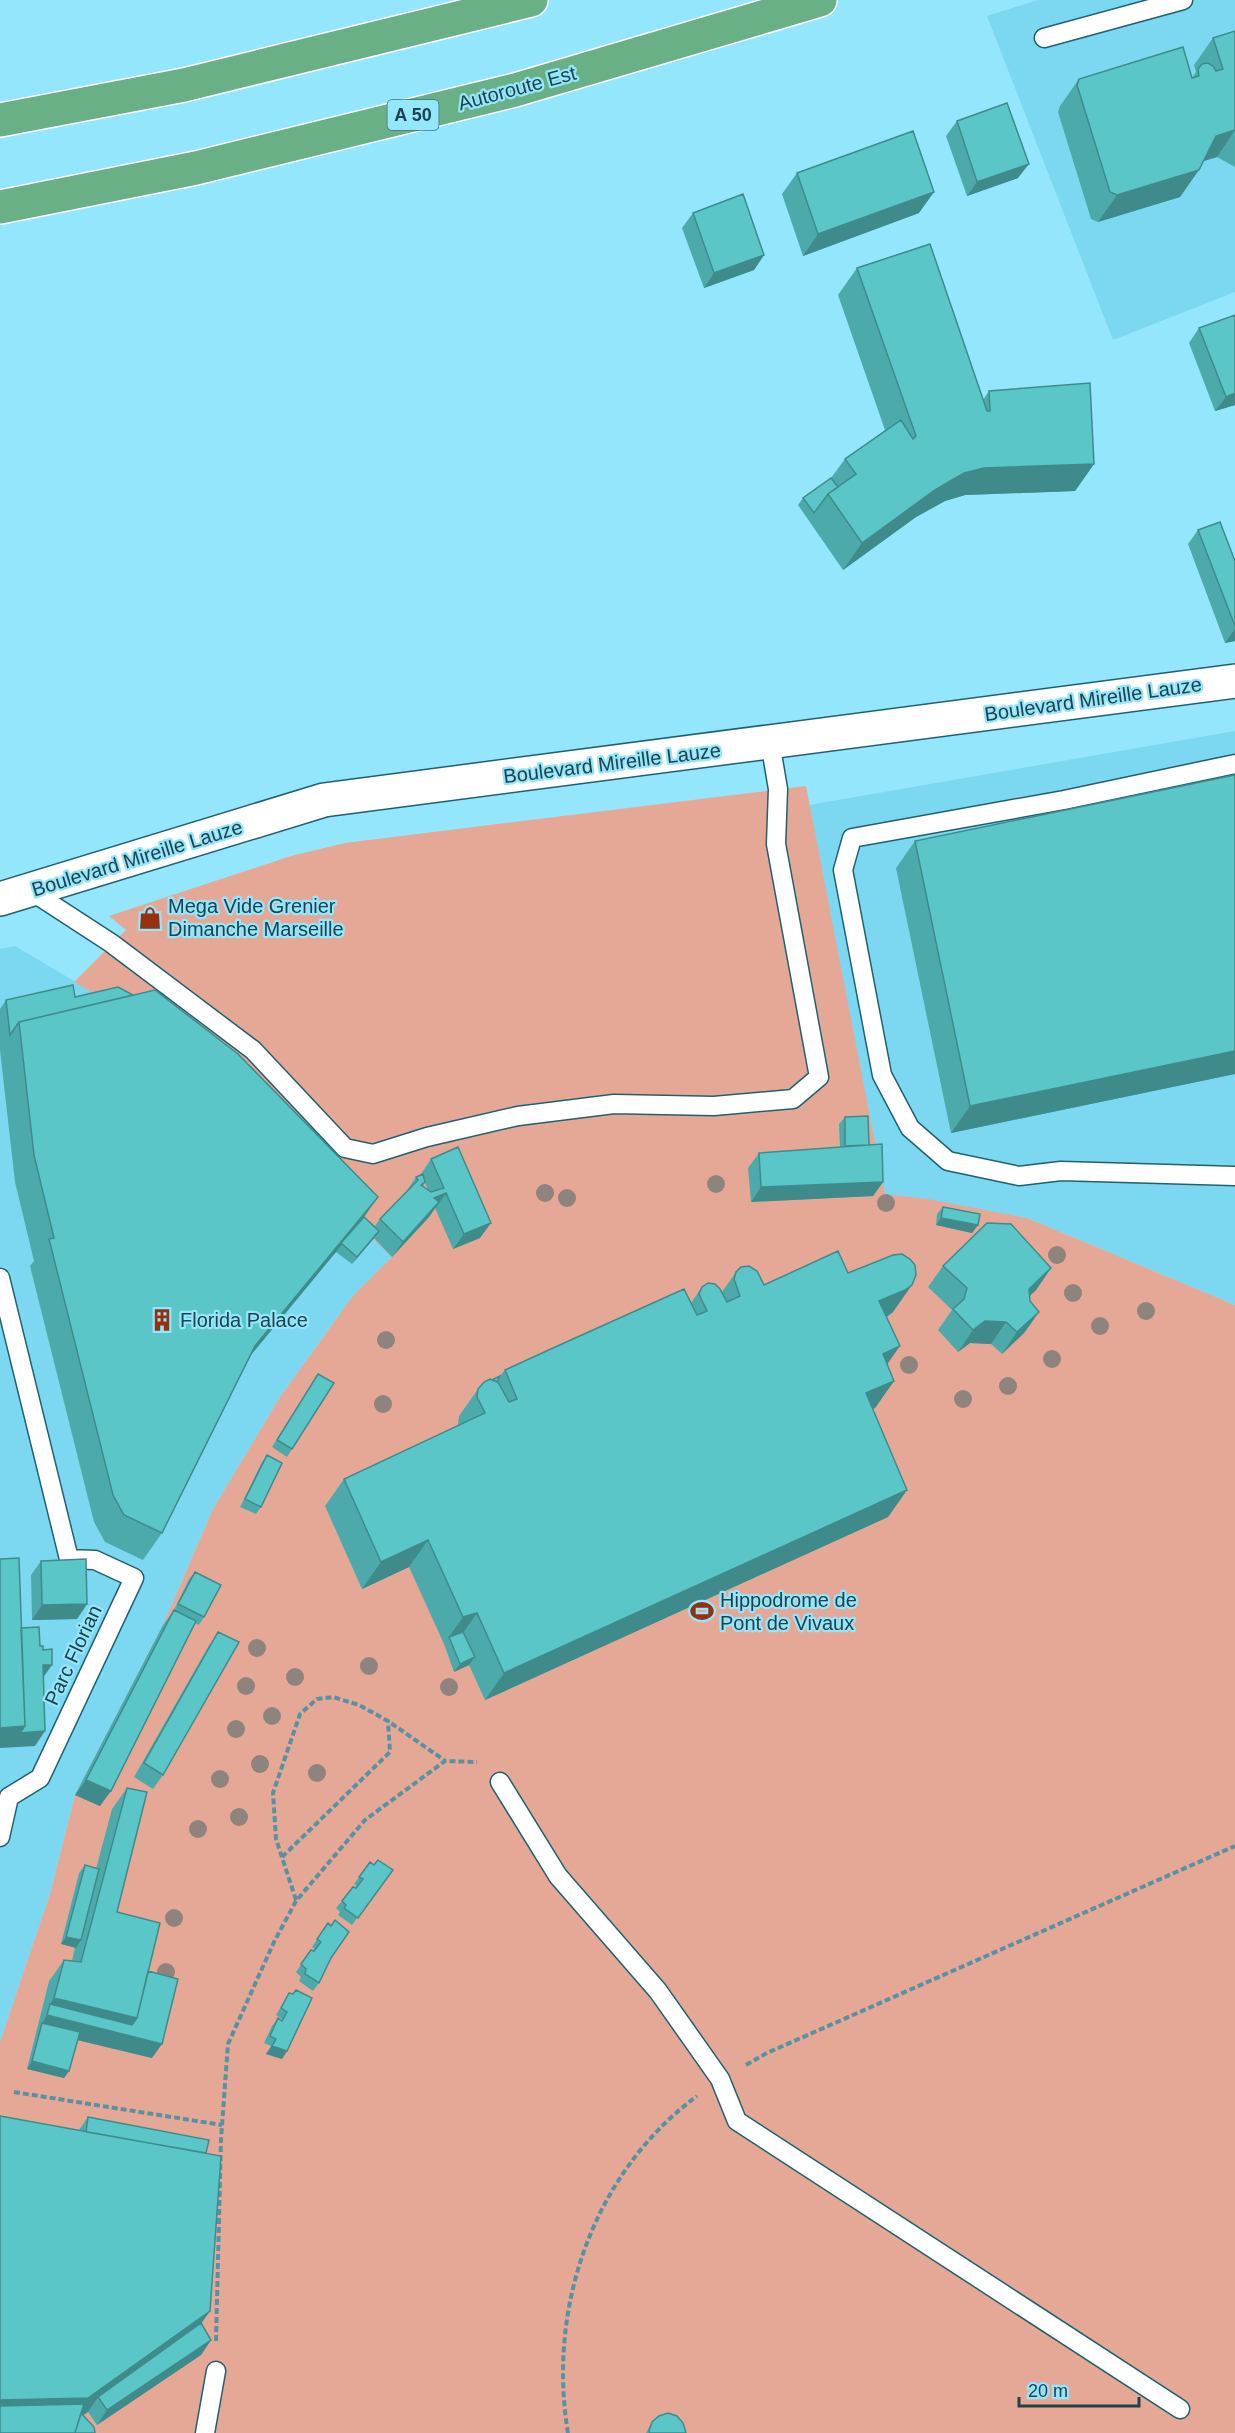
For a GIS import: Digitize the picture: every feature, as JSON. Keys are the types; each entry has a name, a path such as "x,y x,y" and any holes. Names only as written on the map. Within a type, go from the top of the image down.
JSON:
{"highway":[{"path":"0,120 184,85 531,0"},
{"name":"Autoroute Est","path":"0,207 196,168 515,90 820,0"}],"street":[{"name":"Boulevard Mireille Lauze","path":"15,895 324,800 1235,681"}],"lane":[{"path":"1044,38 1183,0"},
{"path":"15,895 111,943 253,1050 345,1148 373,1154 427,1137 518,1116 614,1104 714,1106 792,1099 819,1077 776,844 778,789 770,742"},
{"path":"1235,764 1064,800 852,838 843,870 882,1075 910,1128 948,1161 1019,1176 1061,1170 1235,1176"},
{"name":"Parc Florian","path":"0,1278 69,1559 95,1560 134,1578 40,1778 9,1797 0,1837"},
{"path":"500,1782 558,1876 658,1991 720,2079 737,2121 1180,2409"},
{"path":"205,2433 216,2371"}],"path":[{"path":"296,1901 276,1839 273,1793 300,1714 317,1699 333,1697 359,1705 388,1721 445,1761 482,1763 500,1782"},
{"path":"282,1857 390,1752 388,1721"},
{"path":"216,2371 222,2125 228,2044 274,1942 296,1901 365,1820 445,1761"},
{"path":"568,2433 561,2363 569,2300 585,2244 609,2194 637,2155 671,2115 720,2079 767,2053 1235,1846"},
{"path":"14,2092 222,2125"}],"shaded area":[{"path":"1038,0 1235,0 1235,292 1113,340 987,16"},
{"path":"1235,731 1235,1305 1027,1218 885,1195 809,805"},
{"name":"Hippodrome de Pont de Vivaux","path":"806,786 885,1194 928,1199 1027,1218 1235,1305 1235,2433 67,2433 0,2147 0,2042 50,1894 75,1795 163,1625 213,1509 280,1397 352,1297 392,1257 136,1017 74,982 126,930 109,916 291,856 345,843"},
{"path":"15,946 108,1001 374,1238 392,1257 352,1297 280,1397 213,1509 163,1625 75,1795 50,1894 0,2042 0,949"}],"building":[{"path":"1235,31 1235,130 1216,136 1199,170 1117,195 1110,192 1077,85 1079,79 1183,47 1192,78 1199,76 1198,69 1202,64 1208,63 1216,71 1223,69 1213,38"},
{"path":"1007,103 1029,164 977,182 957,121"},
{"path":"913,131 934,192 818,234 797,173"},
{"path":"743,194 764,255 714,273 693,213"},
{"path":"930,244 987,411 990,411 989,391 1090,383 1094,464 984,468 964,473 935,490 862,543 828,494 856,474 845,459 901,420 913,439 916,436 857,268"},
{"path":"1235,315 1235,393 1226,397 1199,328"},
{"path":"831,478 838,487 828,494 814,513 803,498"},
{"path":"1220,522 1235,561 1235,626 1198,530"},
{"path":"1235,775 1235,1051 970,1106 915,841"},
{"path":"73,985 75,997 118,987 133,995 19,1022 10,1035 6,1000"},
{"name":"Florida Palace","path":"155,990 238,1054 378,1197 255,1346 162,1533 124,1515 113,1495 49,1239 54,1238 34,1155 19,1022"},
{"path":"868,1116 869,1145 845,1146 845,1117"},
{"path":"882,1144 883,1182 761,1187 759,1153"},
{"path":"458,1147 491,1223 464,1234 446,1193 434,1198 439,1202 403,1242 380,1219 418,1180 416,1177 423,1174 425,1182 421,1185 431,1192 444,1188 431,1159"},
{"path":"943,1207 980,1214 978,1225 941,1218"},
{"path":"364,1217 379,1231 357,1257 341,1243"},
{"path":"987,1223 1011,1224 1051,1268 1029,1289 1030,1301 1039,1312 1017,1332 1006,1322 985,1321 973,1330 953,1309 964,1299 967,1288 943,1266"},
{"path":"838,1251 848,1273 893,1255 902,1254 915,1265 916,1275 912,1285 879,1301 900,1346 883,1354 894,1381 866,1393 907,1490 504,1673 477,1613 463,1617 428,1540 381,1562 344,1479 485,1413 477,1397 478,1389 484,1382 490,1379 498,1382 509,1402 517,1399 505,1370 684,1289 697,1315 707,1311 699,1294 702,1287 708,1283 715,1284 727,1302 740,1296 734,1279 741,1267 749,1266 757,1271 764,1285"},
{"path":"318,1374 334,1383 292,1449 277,1440"},
{"path":"267,1455 282,1463 261,1507 245,1499"},
{"path":"19,1558 25,1726 0,1728 0,1559"},
{"path":"86,1559 87,1604 42,1605 41,1561"},
{"path":"195,1572 221,1585 204,1617 178,1604"},
{"path":"174,1610 196,1621 111,1791 86,1780"},
{"path":"39,1627 40,1646 43,1646 43,1650 52,1649 52,1665 43,1665 45,1731 20,1733 25,1726 21,1628"},
{"path":"218,1632 239,1642 163,1775 144,1763"},
{"path":"463,1632 475,1657 460,1664 449,1637"},
{"path":"127,1788 147,1792 117,1912 160,1923 137,2018 54,1998 64,1960 81,1962"},
{"path":"378,1860 393,1870 358,1918 344,1908 346,1905 342,1901 363,1879 359,1877 370,1862 374,1865"},
{"path":"85,1865 99,1869 81,1940 66,1937"},
{"path":"335,1920 349,1932 331,1958 319,1983 305,1974 306,1969 301,1964 311,1950 314,1951 321,1942 317,1939 328,1923 331,1926"},
{"path":"148,1971 178,1979 162,2044 47,2015 50,2004 132,2025 137,2018"},
{"path":"296,1990 312,1998 287,2051 272,2046 276,2039 270,2036 278,2018 282,2021 287,2012 281,2008 289,1993 293,1994"},
{"path":"42,2023 80,2032 69,2071 32,2061"},
{"path":"0,2116 221,2156 210,2311 88,2398 0,2400"},
{"path":"88,2117 209,2140 206,2153 86,2132"},
{"path":"201,2323 211,2340 107,2410 98,2397"},
{"path":"84,2404 75,2433 0,2433 0,2406"},
{"path":"81,2413 94,2427 95,2433 75,2433"},
{"path":"668,2413 677,2416 683,2423 686,2433 650,2433 652,2422"}],"place":[{"name":"Mega Vide Grenier Dimanche Marseille","path":"150,918"},
{"name":"Florida Palace","path":"162,1320"},
{"name":"Hippodrome de Pont de Vivaux","path":"702,1611"}]}
